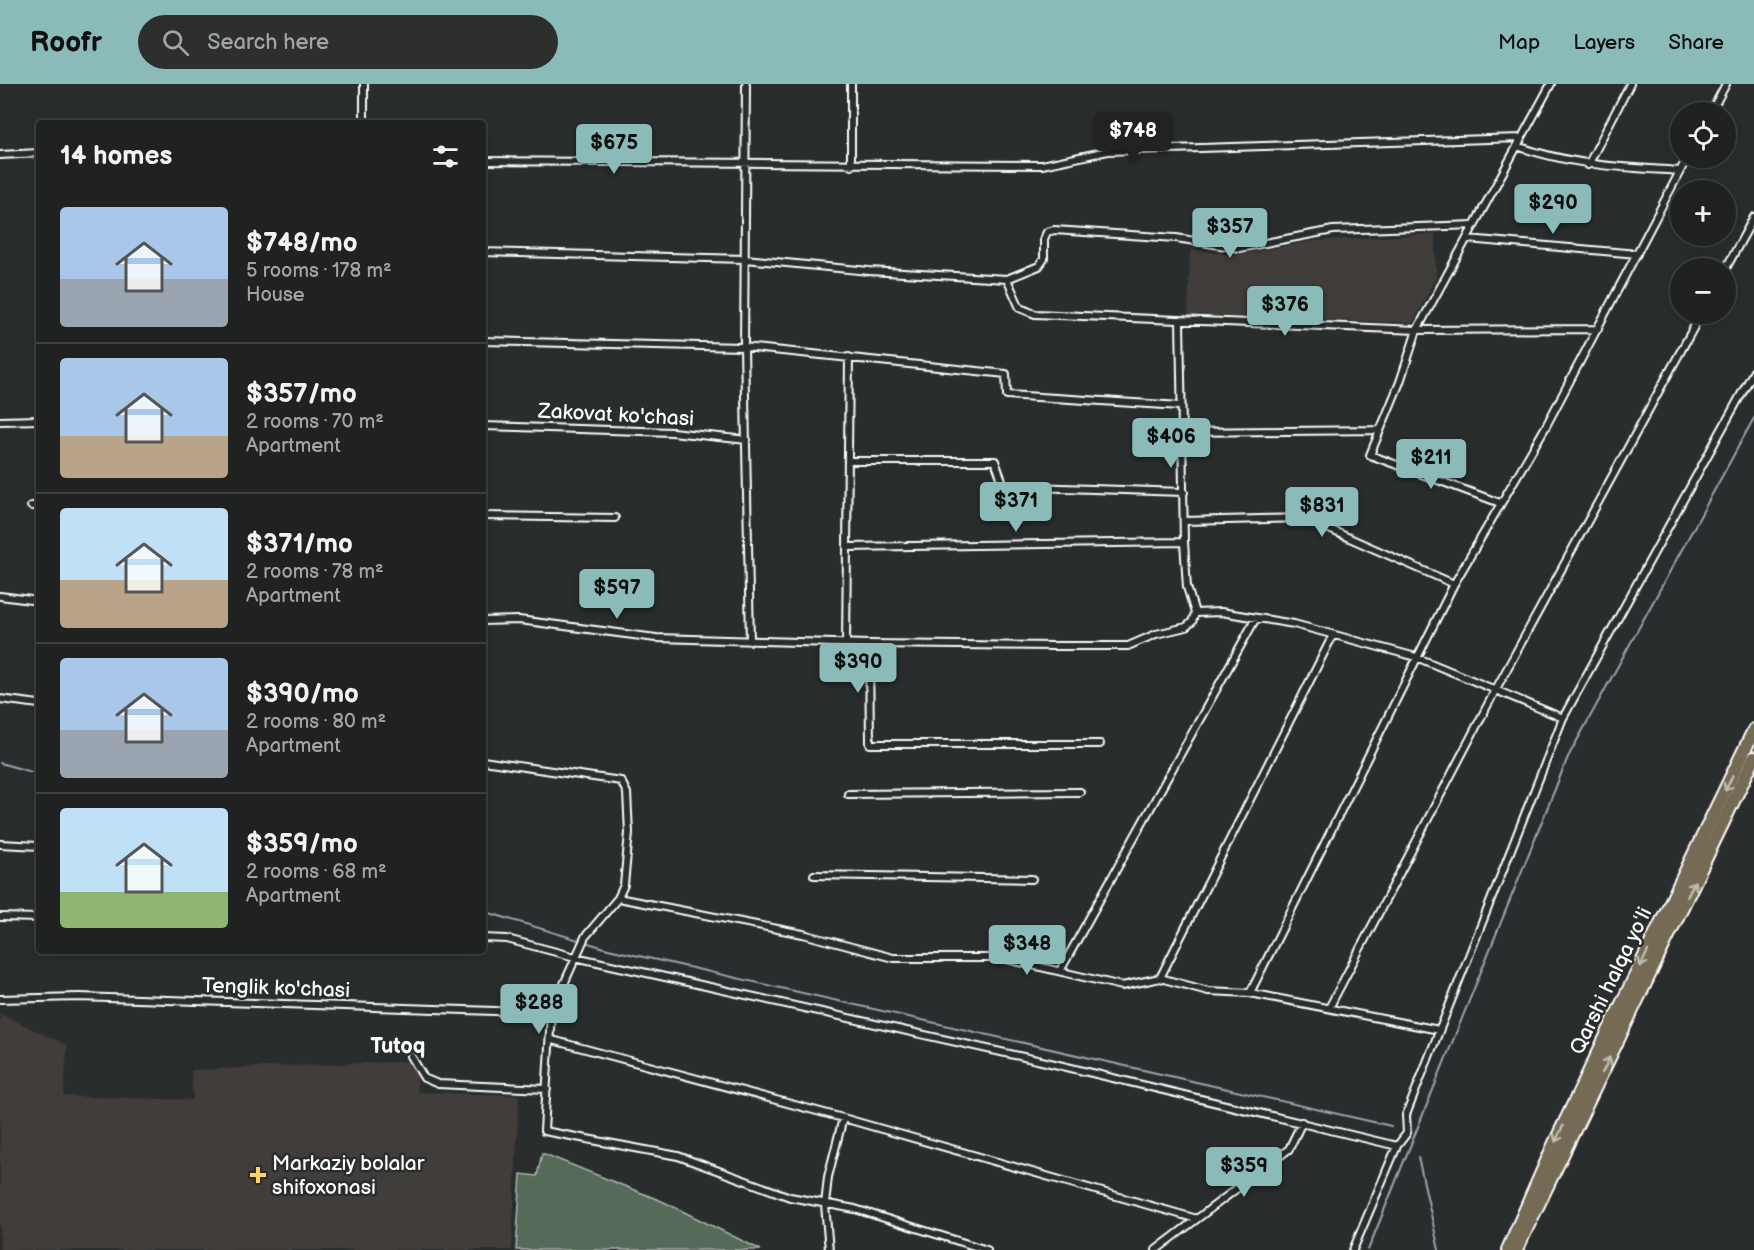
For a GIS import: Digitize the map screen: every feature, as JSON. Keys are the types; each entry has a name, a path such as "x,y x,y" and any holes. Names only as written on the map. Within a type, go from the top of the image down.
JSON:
{"highway":[{"name":"Qarshi halqa yoʻli","path":"1508,1250 1555,1143 1754,730"},
{"name":"Qarshi halqa yoʻli","path":"1516,1250 1754,758"}],"street":[{"path":"364,84 364,120"},
{"path":"746,84 744,347 750,641"},
{"path":"851,84 851,166"},
{"path":"1500,503 1370,455 1400,382 1417,330 1551,84"},
{"path":"1588,165 1630,84"},
{"path":"1716,102 1726,84"},
{"path":"486,161 851,166 1042,165 1108,151 1521,138"},
{"path":"1517,146 1555,159 1588,165 1680,171"},
{"path":"0,155 36,153"},
{"path":"1250,993 1454,584 1545,428 1682,168"},
{"path":"1732,258 1754,217"},
{"path":"486,252 745,259 869,271 1007,279 1039,266 1044,259 1044,238 1047,232 1054,230 1176,238 1239,248 1333,230 1475,225"},
{"path":"1468,239 1637,254"},
{"path":"1007,279 1020,308 1035,314 1417,330 1598,329"},
{"path":"486,621 519,620 656,638 869,645 1128,646 1156,634 1186,627 1192,622 1195,613 1187,586 1184,542 1180,320"},
{"path":"1329,1008 1496,690 1696,324"},
{"path":"486,341 744,347 1006,374 1007,395 1181,406"},
{"path":"846,644 849,357"},
{"path":"1353,1250 1397,1146 1407,1133 1406,1115 1563,717 1754,371"},
{"path":"0,421 36,420"},
{"name":"Zakovat ko'chasi","path":"486,426 672,432 747,440"},
{"path":"1183,432 1380,430"},
{"path":"848,460 995,461 1004,486 1184,492"},
{"path":"31,506 36,506"},
{"path":"486,516 615,518"},
{"path":"1184,521 1304,518 1454,584"},
{"path":"847,547 1184,542"},
{"path":"0,596 36,601"},
{"path":"1195,613 1221,612 1294,624 1416,657 1563,717"},
{"path":"1060,971 1256,618"},
{"path":"1160,978 1333,635"},
{"path":"869,645 870,744 1100,744"},
{"path":"0,699 36,704"},
{"path":"486,761 621,781 627,793 629,833 624,885 618,898 585,937 551,1013 552,1040 544,1131 678,1156 790,1197 855,1209 987,1250"},
{"path":"848,795 1080,792"},
{"path":"0,844 36,846"},
{"path":"814,875 1032,879"},
{"path":"618,898 803,934 893,958 1002,958 1122,986 1160,978 1208,991 1250,993 1439,1030"},
{"path":"0,917 36,918"},
{"path":"486,938 507,939 577,954 1397,1146"},
{"name":"Tenglik ko'chasi","path":"0,999 79,997 551,1013"},
{"path":"552,1040 843,1118 1197,1219"},
{"path":"411,1056 424,1078 438,1084 548,1089"},
{"path":"829,1250 825,1205 828,1177 843,1118"},
{"path":"1156,1250 1289,1149 1302,1122"}],"shaded area":[{"path":"1435,234 1436,277 1413,323 1188,315 1190,249 1234,255 1312,241"},
{"name":"Markaziy bolalar shifoxonasi","path":"0,1014 67,1045 64,1096 193,1100 191,1070 418,1061 417,1092 519,1095 512,1250 0,1250"}],"green space":[{"path":"542,1153 664,1202 761,1250 516,1250 521,1174 537,1176"}],"waterway":[{"path":"1368,1250 1568,757 1754,418"},
{"path":"0,763 36,773"},
{"path":"486,912 608,949 1391,1126"},
{"path":"1418,1157 1439,1250"}],"place":[{"name":"Markaziy bolalar shifoxonasi","path":"258,1175"}],"district":[{"name":"Tutoq","path":"398,1046"}]}
